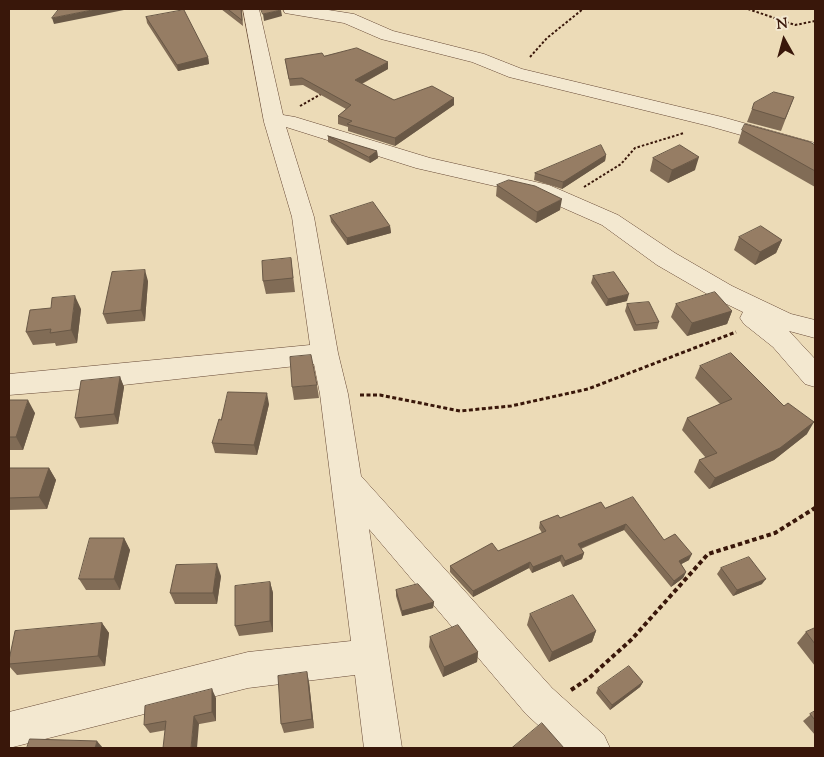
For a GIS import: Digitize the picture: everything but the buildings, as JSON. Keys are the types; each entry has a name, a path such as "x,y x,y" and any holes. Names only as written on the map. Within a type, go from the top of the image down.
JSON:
{"street":[{"path":"251,9 281,122 303,216 325,353 334,394 359,561 369,656 383,748"},
{"path":"292,9 348,18 387,35 478,58 516,73 715,121 815,150"},
{"path":"281,122 424,163 542,190 610,220 666,259 722,292 784,321 815,328"},
{"path":"722,292 782,340 815,377"},
{"path":"9,385 96,378 325,353"},
{"path":"346,481 539,702 590,748"},
{"path":"9,731 248,670 369,656"}],"path":[{"path":"516,73 547,38 583,9"},
{"path":"748,9 795,25 815,21"},
{"path":"281,122 293,110 326,92"},
{"path":"564,200 621,164 635,148 669,139 715,121"},
{"path":"334,394 380,395 460,411 511,406 588,389 656,361 716,341 743,329 754,319"},
{"path":"539,702 564,694 589,678 632,639 708,554 775,533 815,508"}]}
